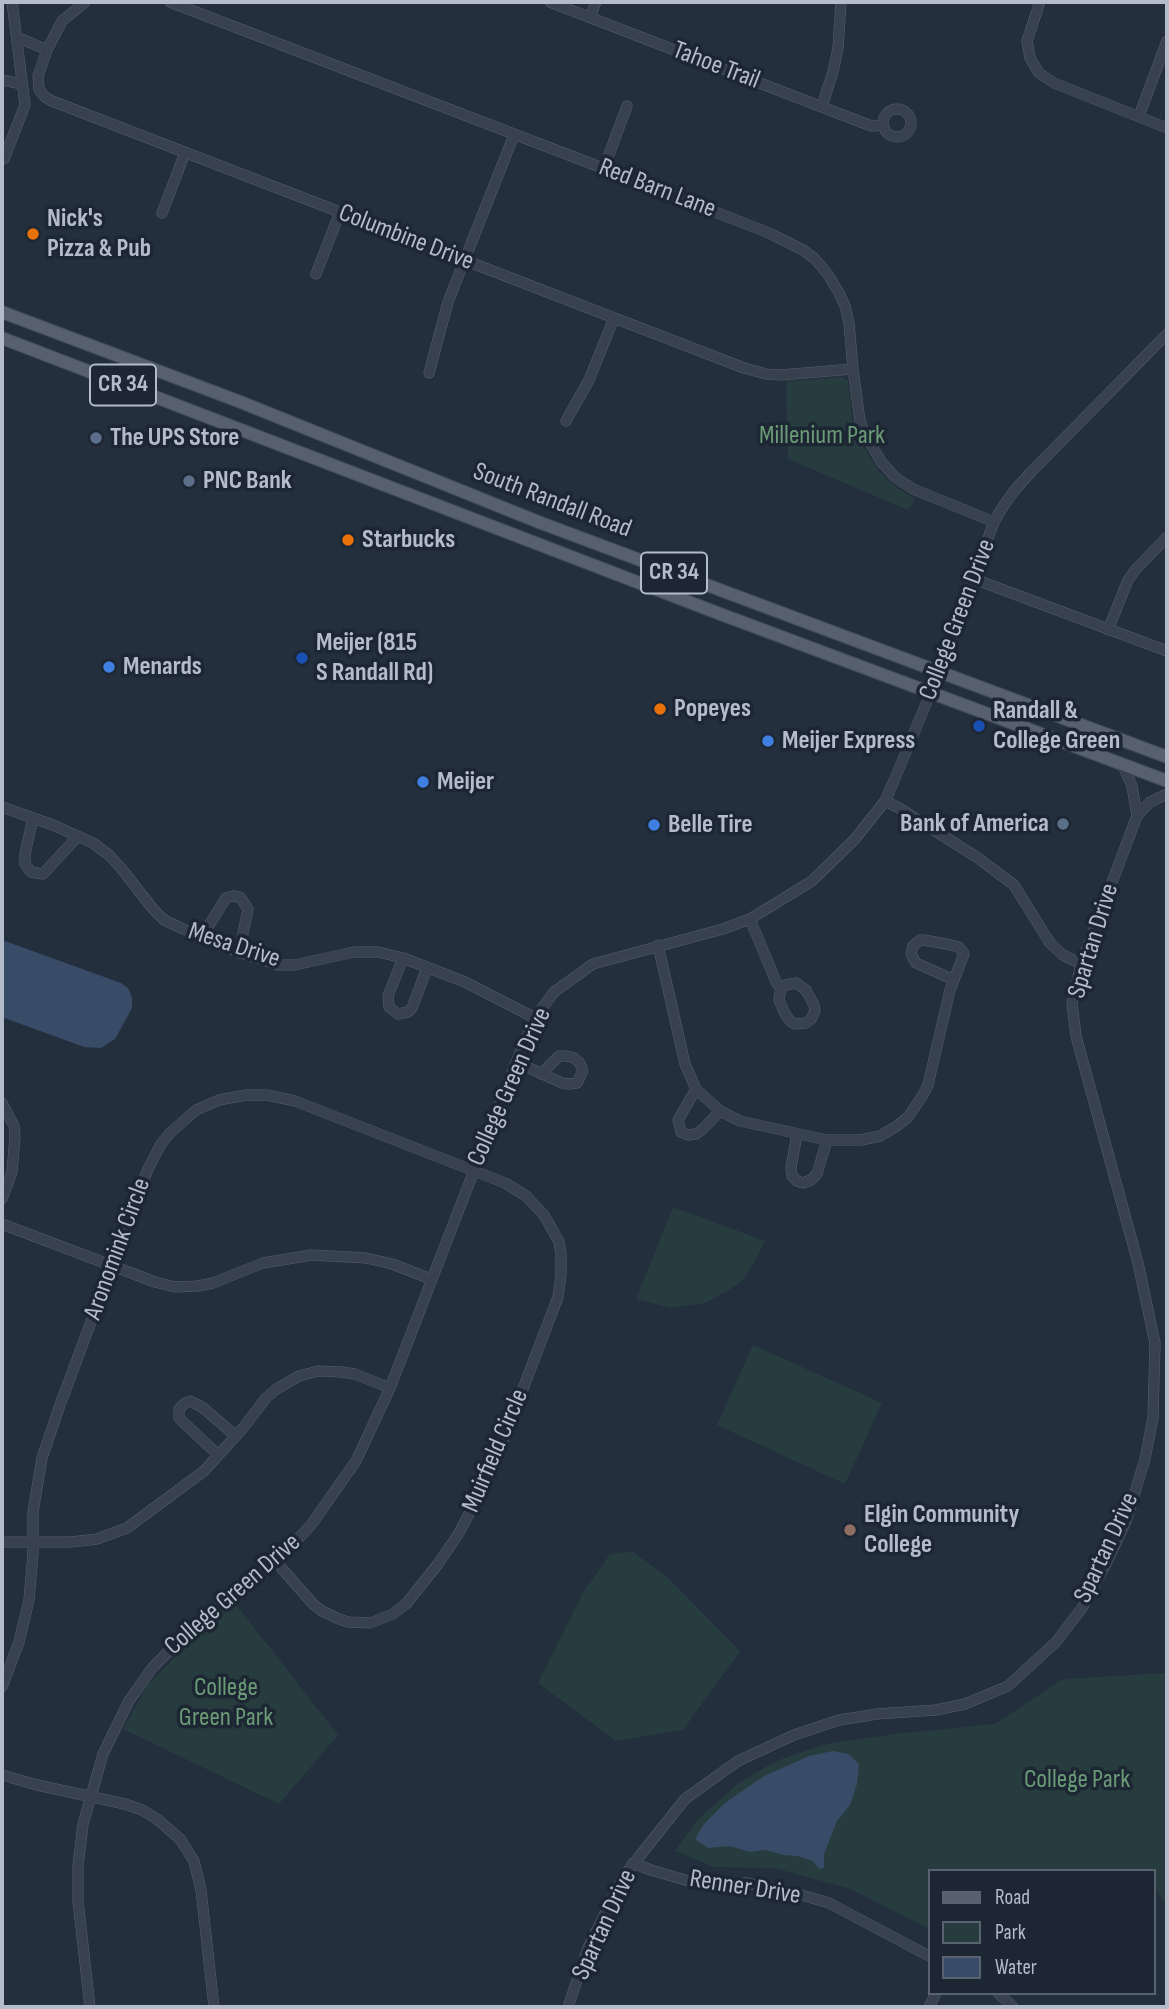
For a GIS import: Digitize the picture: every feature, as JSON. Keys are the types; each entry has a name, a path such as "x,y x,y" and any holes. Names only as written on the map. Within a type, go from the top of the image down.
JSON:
{"main road":[{"name":"South Randall Road","path":"2,312 238,401 541,523 1167,757"},
{"name":"South Randall Road","path":"2,338 727,617 1167,780"}],"street":[{"path":"4,159 24,110 25,99 12,2"},
{"path":"17,37 47,50 62,21 85,2"},
{"name":"Red Barn Lane","path":"170,2 781,238 814,258 834,283 845,306 860,421 881,463 896,478 913,489 995,522"},
{"name":"Tahoe Trail","path":"550,2 872,126 883,125"},
{"path":"590,17 596,2"},
{"path":"822,106 838,48 841,2"},
{"path":"1040,2 1027,41 1030,58 1039,73 1054,83 1167,128"},
{"path":"1139,116 1167,41"},
{"name":"Columbine Drive","path":"47,50 37,82 48,99 753,371 781,375 853,369"},
{"path":"2,80 22,84"},
{"path":"604,168 627,106"},
{"path":"429,373 440,326 514,135"},
{"path":"162,213 185,153"},
{"path":"316,274 340,212"},
{"path":"566,421 593,371 614,318"},
{"name":"College Green Drive","path":"90,2007 78,1889 79,1846 89,1797 115,1727 153,1667 189,1631 276,1562 311,1525 356,1461 390,1388 516,1062 536,1018 554,992 583,969 750,919 812,881 855,839 885,801 931,692 995,522 1014,491 1167,334"},
{"path":"1108,630 1128,580 1167,537"},
{"path":"974,579 1167,651"},
{"path":"1122,763 1132,786 1137,816"},
{"path":"1137,816 1150,802 1167,794"},
{"path":"885,801 978,858 1014,886 1049,943 1063,955 1082,964"},
{"name":"Mesa Drive","path":"2,807 93,843 121,868 164,920 201,939 278,965 295,965 366,951 378,952 403,958 482,990 536,1018"},
{"name":"Spartan Drive","path":"568,2007 589,1948 622,1877 685,1799 738,1761 794,1735 839,1720 936,1710 965,1704 1008,1686 1056,1642 1082,1608 1107,1562 1127,1519 1153,1418 1155,1343 1138,1263 1076,1036 1072,1004 1082,964 1137,816"},
{"path":"33,818 25,853 25,864 31,872 43,874 78,836"},
{"path":"201,939 226,898 240,897 248,909 239,953"},
{"path":"750,919 780,986 779,1000 790,1021 801,1024 811,1019 815,1011 814,1005 806,990 796,983 780,986"},
{"path":"658,945 685,1064 696,1089 720,1111 740,1121 827,1140 861,1140 880,1136 897,1126 918,1105 928,1084 940,1030 964,954 959,947 953,945 924,940 916,942 911,954 916,963 954,980"},
{"path":"403,958 388,996 389,1007 398,1014 408,1012 412,1008 427,968"},
{"path":"516,1062 541,1074"},
{"path":"696,1089 678,1120 681,1132 696,1134 720,1111"},
{"name":"Aronomink Circle","path":"2,1686 19,1642 31,1586 33,1512 42,1458 148,1169 170,1133 196,1110 219,1100 257,1095 285,1098 473,1171"},
{"path":"2,1102 14,1126 15,1138 12,1172 2,1199"},
{"path":"797,1134 791,1168 792,1176 803,1183 817,1174 827,1140"},
{"name":"Muirfield Circle","path":"276,1562 322,1611 348,1622 370,1623 393,1614 406,1604 459,1533 476,1503 492,1470 552,1314 561,1275 559,1241 540,1210 516,1189 473,1171"},
{"path":"2,1224 167,1286 191,1287 213,1283 263,1263 298,1256 332,1255 378,1260 431,1279"},
{"path":"2,1542 71,1542 97,1539 120,1531 204,1471 266,1398 286,1382 299,1376 318,1371 341,1372 355,1374 390,1388"},
{"path":"218,1455 179,1418 180,1409 185,1403 190,1401 202,1407 236,1436"},
{"path":"2,1775 142,1810 180,1839 194,1861 201,1890 214,2007"},
{"name":"Renner Drive","path":"634,1863 702,1885 746,1883 829,1903 928,1955"},
{"path":"1000,1995 1013,2007"}],"green space":[{"name":"Millenium Park","path":"842,377 848,381 852,418 858,437 878,470 896,487 915,499 908,510 788,459 786,381"},
{"path":"673,1207 765,1241 742,1281 705,1303 671,1308 636,1299"},
{"path":"753,1345 882,1403 845,1484 717,1425"},
{"path":"632,1551 668,1578 740,1651 683,1730 616,1741 538,1683 583,1593 610,1554"},
{"name":"College Green Park","path":"235,1603 338,1735 279,1804 123,1729 147,1686 199,1632"},
{"name":"College Park","path":"1167,1673 1167,1906 1155,1889 1155,1869 928,1869 928,1928 851,1889 774,1868 714,1867 675,1851 697,1820 739,1783 776,1761 826,1744 995,1724 1063,1679"}],"water":[{"path":"2,940 121,983 128,988 132,1008 115,1039 101,1048 84,1047 2,1017"},
{"path":"833,1751 848,1754 859,1764 857,1784 850,1805 837,1821 824,1854 824,1868 819,1869 813,1861 798,1856 766,1850 750,1852 730,1846 708,1848 695,1839 704,1824 725,1803 764,1776 809,1756"}],"place":[{"name":"Nick's Pizza & Pub","path":"33,234"},
{"name":"The UPS Store","path":"96,438"},
{"name":"PNC Bank","path":"189,481"},
{"name":"Starbucks","path":"348,540"},
{"name":"Meijer (815 S Randall Rd)","path":"302,658"},
{"name":"Menards","path":"109,667"},
{"name":"Popeyes","path":"660,709"},
{"name":"Randall & College Green","path":"979,726"},
{"name":"Meijer Express","path":"768,741"},
{"name":"Meijer","path":"423,782"},
{"name":"Bank of America","path":"1063,824"},
{"name":"Belle Tire","path":"654,825"},
{"name":"Elgin Community College","path":"850,1530"}]}
